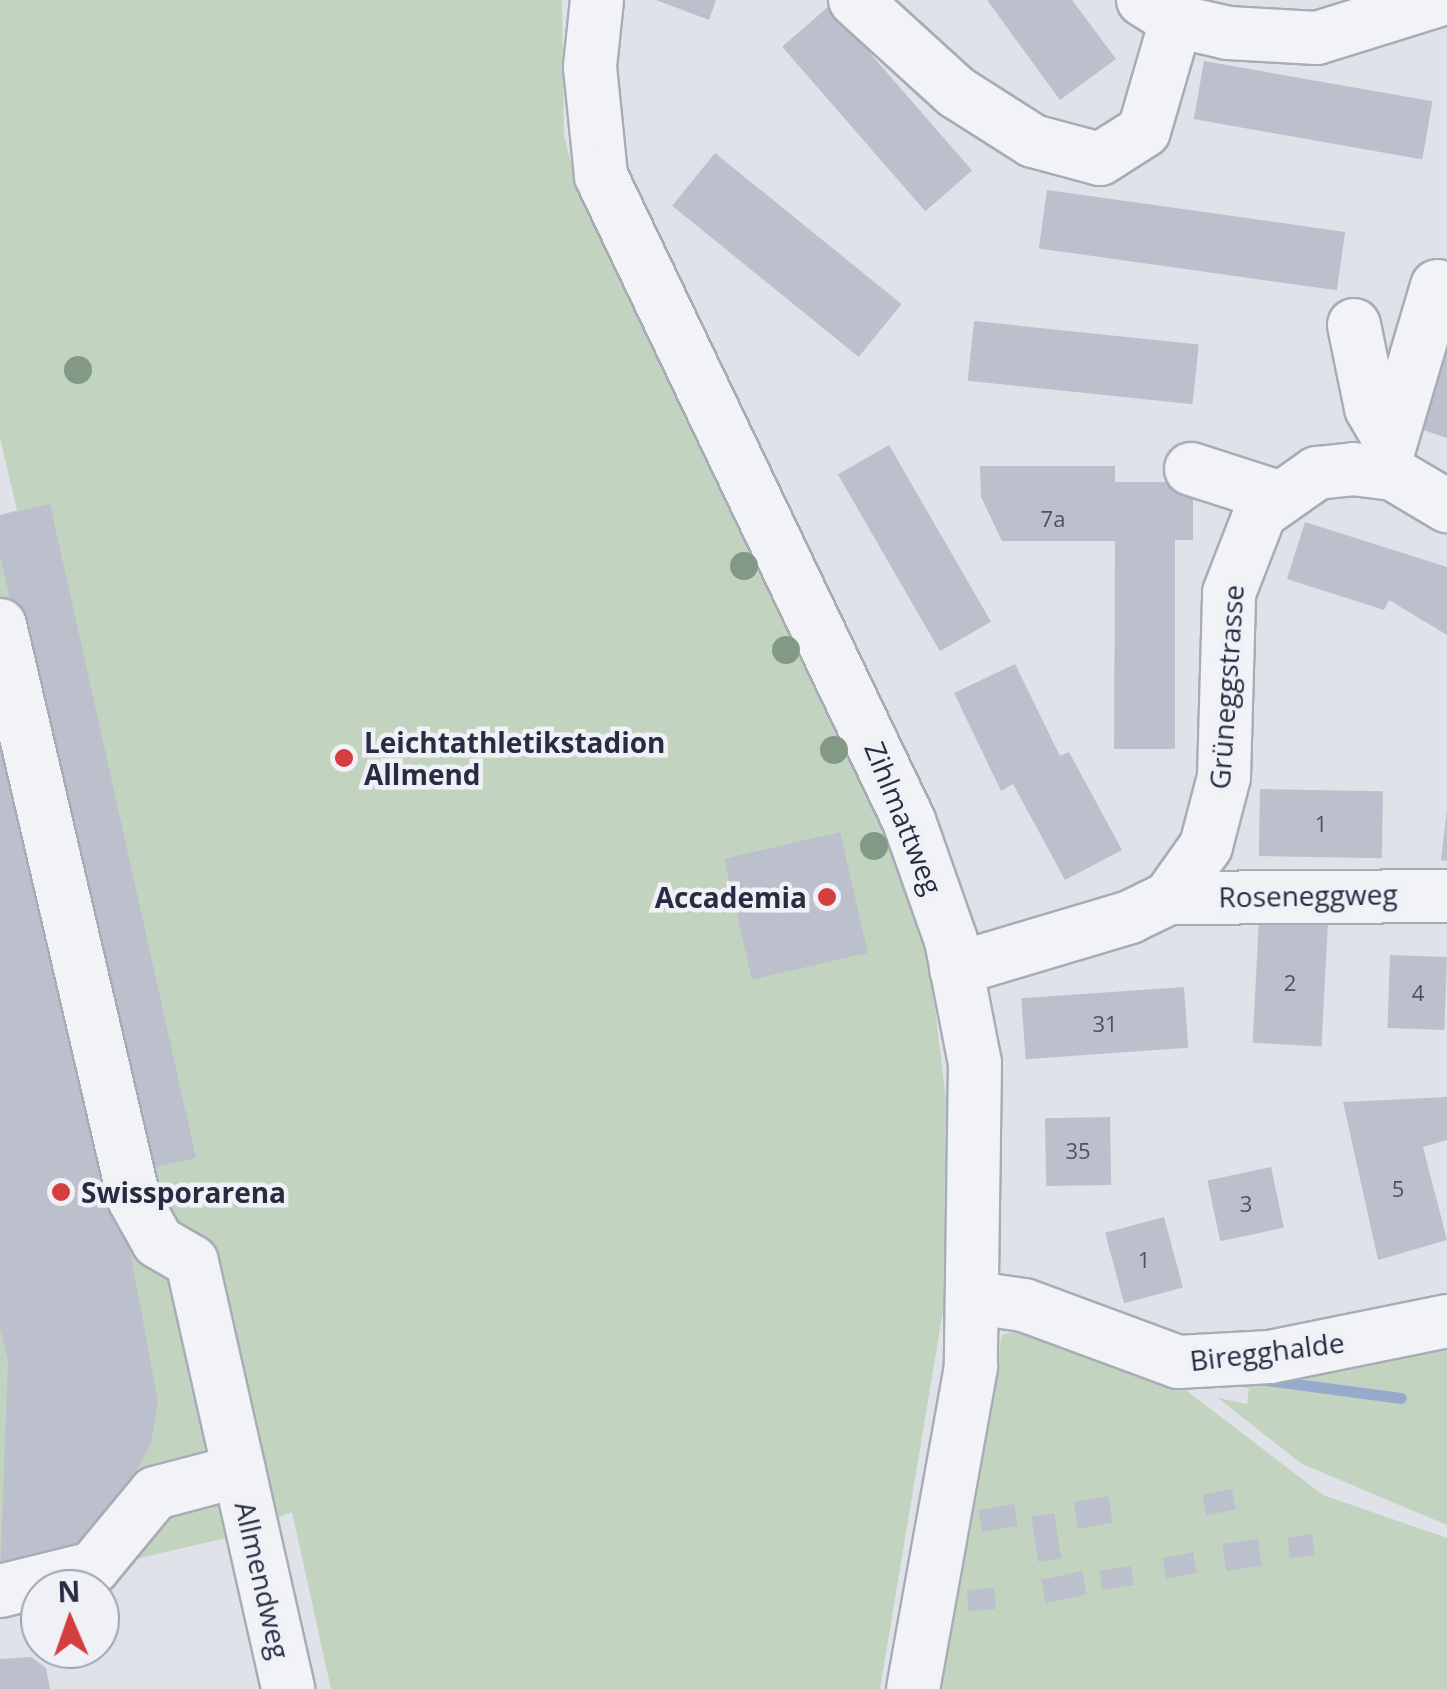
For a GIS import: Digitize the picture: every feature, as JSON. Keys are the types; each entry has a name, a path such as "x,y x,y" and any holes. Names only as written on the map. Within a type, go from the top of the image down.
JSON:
{"street":[{"name":"Zihlmattweg","path":"597,0 590,107 623,236 849,688 909,820 956,968 975,1064 975,1298 956,1474 913,1689"},
{"path":"856,0 972,102 1033,141 1100,158 1144,131 1160,10 1316,38 1438,0"},
{"path":"1384,454 1437,286"},
{"path":"1354,325 1384,454"},
{"name":"Grüneggstrasse","path":"1170,898 1206,846 1224,777 1230,593 1240,550 1278,497 1317,474 1384,454 1447,506"},
{"path":"1191,469 1278,497"},
{"name":"Allmendweg","path":"0,625 134,1199 158,1242 192,1262 288,1689"},
{"name":"Roseneggweg","path":"1170,898 1447,896"},
{"path":"956,968 1170,898"},
{"name":"Biregghalde","path":"975,1298 1024,1305 1178,1362 1270,1357 1447,1321"},
{"path":"0,1591 94,1568 155,1493 239,1470"}],"green space":[{"path":"0,0 562,0 564,136 581,200 811,666 895,853 930,966 950,1133 946,1293 880,1689 331,1689 292,1512 230,1537 94,1569 20,1569 20,1586 0,1591 0,515 17,510 0,438"},
{"path":"1027,1327 1170,1378 1323,1495 1447,1538 1447,1689 935,1689 1002,1335"},
{"path":"1447,1337 1447,1525 1302,1464 1218,1398 1247,1404 1249,1389 1235,1382"}],"building":[{"path":"656,0 716,0 709,20"},
{"path":"987,0 1072,0 1116,59 1060,100"},
{"path":"829,6 972,171 925,211 782,47"},
{"path":"1204,61 1432,101 1422,159 1194,119"},
{"path":"715,153 902,304 859,357 672,206"},
{"path":"1047,190 1345,232 1337,290 1039,248"},
{"path":"974,321 1199,345 1192,404 968,381"},
{"path":"1447,348 1447,438 1420,429"},
{"path":"889,445 991,622 940,651 838,474"},
{"path":"980,466 1115,466 1115,482 1193,482 1193,540 1175,540 1175,749 1114,749 1115,541 1002,541 981,497"},
{"path":"50,504 196,1158 137,1171 0,555 0,515"},
{"path":"1305,522 1447,567 1447,635 1389,600 1384,610 1287,579"},
{"path":"1015,664 1060,756 1069,752 1122,850 1065,880 1013,784 1001,791 954,693"},
{"name":"Swissporarena","path":"0,718 107,1125 158,1402 151,1444 119,1502 64,1554 0,1575 8,1361 0,1329"},
{"path":"1260,789 1383,791 1382,858 1259,856"},
{"path":"1447,809 1447,861 1441,860"},
{"path":"840,832 868,953 752,980 724,859"},
{"path":"1259,920 1328,924 1321,1046 1253,1043"},
{"path":"1390,955 1447,957 1444,1030 1387,1028"},
{"path":"1184,987 1188,1048 1026,1059 1021,998"},
{"path":"1447,1097 1447,1140 1423,1147 1447,1240 1378,1260 1343,1102"},
{"path":"1110,1117 1111,1185 1046,1186 1045,1118"},
{"path":"1271,1167 1284,1228 1220,1241 1207,1181"},
{"path":"1164,1217 1183,1288 1124,1303 1105,1233"},
{"path":"1232,1489 1236,1510 1207,1515 1203,1495"},
{"path":"1108,1496 1113,1523 1078,1529 1074,1502"},
{"path":"1014,1504 1018,1526 982,1532 979,1510"},
{"path":"1054,1513 1061,1558 1038,1562 1031,1517"},
{"path":"1312,1534 1315,1555 1290,1558 1287,1537"},
{"path":"1258,1539 1262,1566 1226,1571 1222,1544"},
{"path":"1193,1552 1197,1573 1167,1579 1163,1558"},
{"path":"1131,1566 1134,1585 1102,1590 1099,1571"},
{"path":"1082,1571 1087,1594 1046,1603 1041,1580"},
{"path":"994,1588 996,1609 969,1611 967,1590"},
{"path":"20,1658 20,1669 46,1669 50,1689 0,1689 0,1659"}],"waterway":[{"path":"1266,1380 1401,1398"}],"place":[{"name":"Leichtathletikstadion Allmend","path":"344,758"},
{"name":"Accademia","path":"827,897"},
{"name":"Swissporarena","path":"61,1192"}]}
